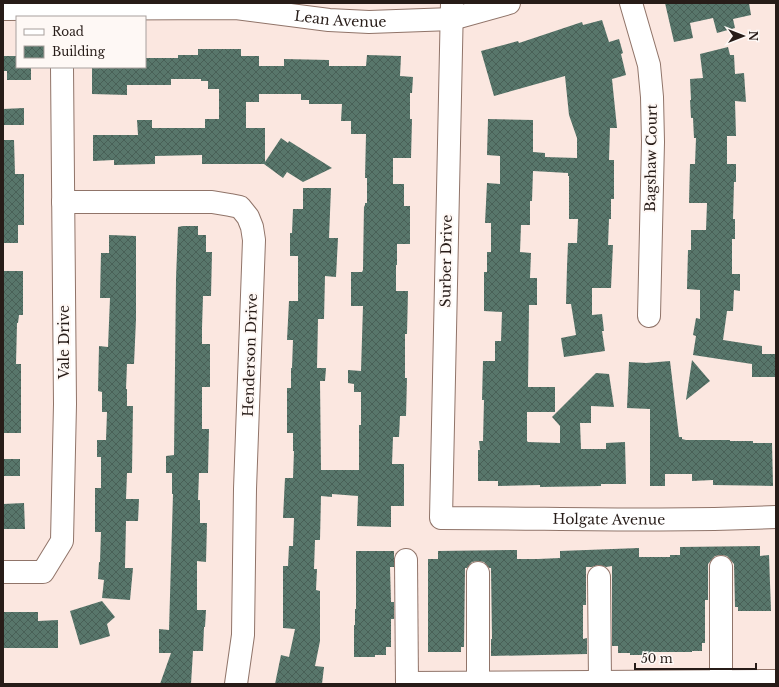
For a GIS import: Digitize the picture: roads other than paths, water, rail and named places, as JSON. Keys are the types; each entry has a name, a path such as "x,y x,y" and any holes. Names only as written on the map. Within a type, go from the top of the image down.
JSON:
{"street":[{"name":"Lean Avenue","path":"3,9 61,13 236,5 328,20 369,22 509,3"},
{"name":"Bagshaw Court","path":"631,3 648,66 652,97 653,142 648,316"},
{"name":"Surber Drive","path":"441,518 452,11"},
{"name":"Vale Drive","path":"3,572 43,572 62,541 65,404 62,68"},
{"name":"Henderson Drive","path":"63,202 212,202 240,207 248,217 252,227 254,240 245,482 243,635 236,684"},
{"name":"Holgate Avenue","path":"441,518 714,520 776,517"},
{"path":"406,560 407,684 600,682 671,683 722,681 766,682"},
{"path":"721,567 722,681"},
{"path":"478,573 478,683"},
{"path":"599,577 600,682"}]}
